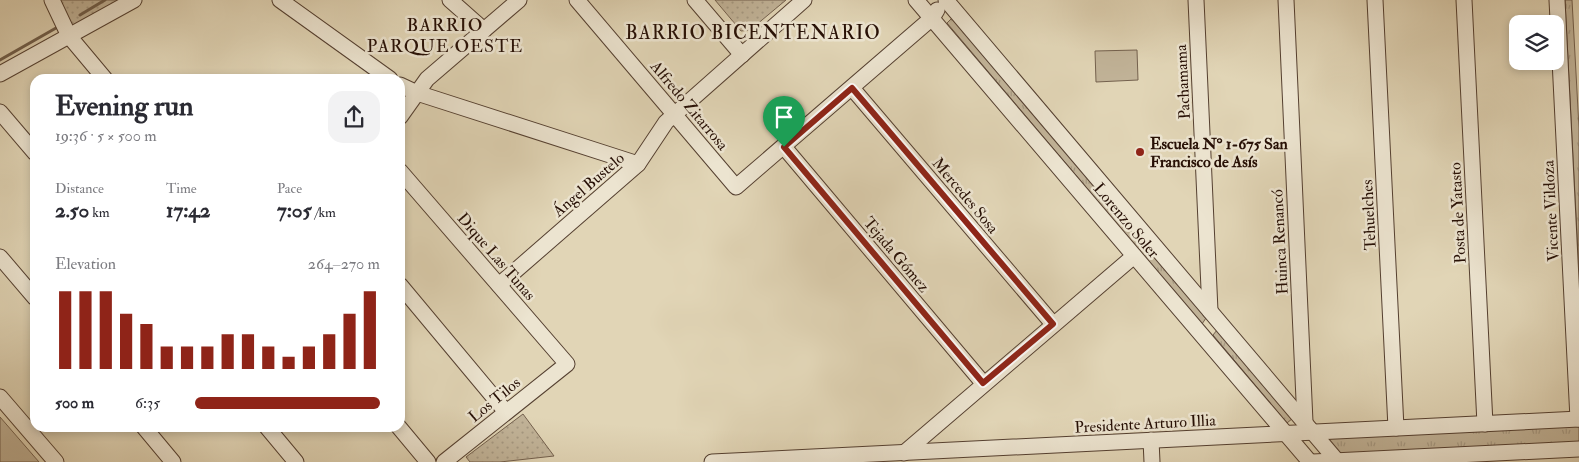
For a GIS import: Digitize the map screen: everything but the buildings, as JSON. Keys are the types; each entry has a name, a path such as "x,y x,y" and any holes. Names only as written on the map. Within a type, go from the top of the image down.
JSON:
{"street":[{"path":"52,0 69,36 101,74"},
{"path":"0,74 134,0"},
{"path":"280,0 383,74"},
{"path":"450,0 484,30"},
{"path":"405,109 427,79 519,0"},
{"name":"Alfredo Zitarrosa","path":"578,0 736,187 784,147"},
{"path":"696,0 742,55"},
{"name":"Ángel Bustelo","path":"499,285 638,164 666,122 804,0"},
{"name":"Lorenzo Soler","path":"916,0 1311,462"},
{"path":"784,147 932,18 944,0"},
{"name":"Lorenzo Soler","path":"944,0 1338,461"},
{"name":"Pachamama","path":"1196,0 1213,315"},
{"name":"Huinca Renancó","path":"1286,0 1309,427"},
{"name":"Tehuelches","path":"1375,0 1396,428"},
{"name":"Posta de Yatasto","path":"1464,0 1485,424"},
{"name":"Vicente Vildoza","path":"1557,0 1578,419"},
{"path":"405,87 417,93 638,164"},
{"name":"Mercedes Sosa","path":"852,88 1053,324"},
{"path":"0,112 30,147"},
{"name":"Tejada Gómez","path":"784,147 983,383"},
{"name":"Dique Las Tunas","path":"405,178 567,364"},
{"path":"904,453 983,383 1134,256"},
{"path":"0,257 30,292"},
{"path":"405,291 506,412"},
{"path":"1202,336 1213,315"},
{"name":"Los Tilos","path":"444,462 567,364"},
{"path":"0,397 30,432"},
{"name":"Presidente Arturo Illia","path":"712,462 1285,433 1309,427 1396,428 1578,419"},
{"path":"30,432 56,462"},
{"path":"148,432 173,462"},
{"path":"271,432 296,462"},
{"path":"403,432 428,462"},
{"path":"1151,440 1152,462"},
{"path":"1311,462 1559,456 1579,449"}],"green space":[{"path":"60,0 120,0 70,25"},
{"path":"715,0 786,0 750,30 741,31"},
{"path":"1565,0 1572,0 1579,128 1579,273"},
{"path":"952,18 1206,318 1202,324 947,23"},
{"path":"1137,50 1138,80 1096,82 1095,51"},
{"path":"1217,330 1293,418 1287,423 1213,335"},
{"path":"523,414 554,456 500,462 470,462 466,457"},
{"path":"0,417 39,462 0,462"},
{"path":"1579,425 1579,443 1340,454 1328,441 1329,438"}],"waterway":[{"path":"80,15 105,0"},
{"path":"0,60 56,28"}],"place":[{"name":"Escuela N° 1-675 San Francisco de Asís","path":"1140,152"}],"district":[{"name":"BARRIO BICENTENARIO","path":"753,32"},
{"name":"BARRIO PARQUE OESTE","path":"445,35"}],"route":[{"path":"852,88 1053,324 983,383 784,147 852,88"}]}
